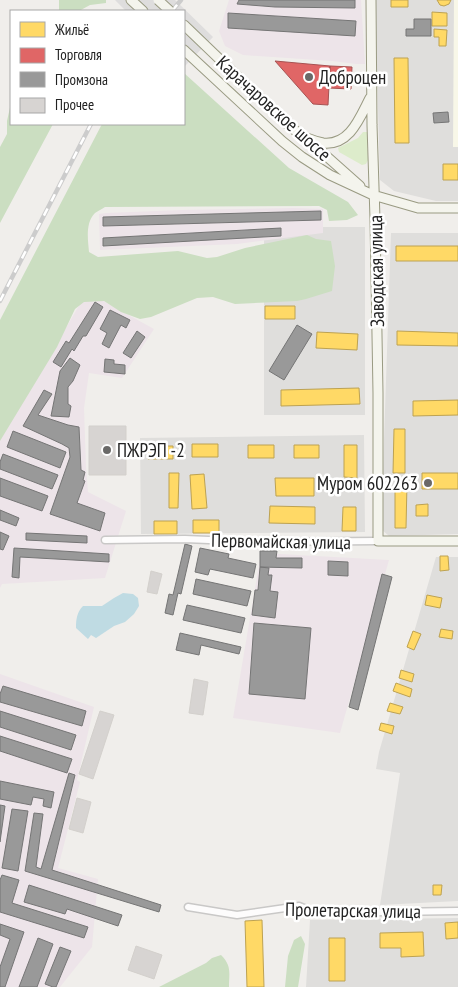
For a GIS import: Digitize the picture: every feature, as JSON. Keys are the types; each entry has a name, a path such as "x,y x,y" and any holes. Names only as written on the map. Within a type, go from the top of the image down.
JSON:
{"street":[{"path":"132,0 142,10"},
{"path":"158,0 169,10"},
{"name":"Заводская улица","path":"371,0 370,193 375,219 378,541"},
{"name":"Карачаровское шоссе","path":"185,25 286,122 370,193"},
{"name":"Карачаровское шоссе","path":"186,52 302,158 330,175 370,193"},
{"path":"302,136 323,143 338,142 352,130 371,95"},
{"path":"330,175 335,176 338,174 338,167"},
{"path":"370,193 418,208 458,208"},
{"name":"Первомайская улица","path":"104,540 185,539 257,542 458,541"},
{"name":"Пролетарская улица","path":"188,907 237,915 299,906 316,913 458,911"}],"shaded area":[{"path":"229,0 361,0 365,64 243,55 225,46 219,31"},
{"path":"375,0 458,0 458,201 436,201 394,191 380,180"},
{"path":"454,0 458,0 458,147 453,147"},
{"path":"293,208 323,209 323,233 237,244 100,250 99,214"},
{"path":"264,227 365,227 365,415 264,415"},
{"path":"391,233 458,233 458,534 389,536 381,529"},
{"path":"87,292 154,329 122,378 89,373 84,408 88,492 126,511 105,578 2,584 0,588 0,440"},
{"path":"364,435 365,532 141,534 140,438"},
{"path":"261,553 389,560 340,733 233,718"},
{"path":"436,557 458,557 458,901 380,905 400,773 376,769 379,752"},
{"path":"0,674 94,707 77,780 80,782 58,868 98,879 92,947 60,987 0,987"},
{"path":"458,918 458,987 306,987 310,920"}],"green space":[{"path":"59,0 106,0 106,3 90,5 81,10 59,10"},
{"path":"185,74 289,168 348,202 358,215 347,220 329,221 327,210 319,206 105,207 95,213 90,222 88,232 89,252 98,257 178,251 207,258 307,235 316,239 331,241 335,266 332,291 297,301 235,304 213,297 197,298 151,317 140,319 121,312 104,301 84,302 75,309 57,347 0,441 0,320 101,125 185,125"},
{"path":"10,108 10,125 52,125 0,223 0,147 7,134"},
{"path":"363,132 367,132 368,160 366,164 362,165 339,152 338,148 358,138"},
{"path":"301,936 305,944 298,987 285,987 288,956 294,940"},
{"path":"221,955 228,966 229,987 159,987 206,963 212,958"}],"water":[{"path":"123,593 133,594 138,598 139,606 134,614 125,622 114,626 96,638 91,635 88,639 76,628 77,616 83,606 102,606"}],"pier":[{"path":"115,0 175,0 213,37 185,66 185,10 125,10"}],"building: Жильё":[{"path":"391,0 408,0 408,7 391,7"},
{"path":"437,0 451,0 449,4 444,6 440,5"},
{"path":"432,12 447,13 447,26 432,26"},
{"path":"434,29 447,30 446,46 439,46 439,37 434,37"},
{"path":"394,58 408,58 409,143 395,143"},
{"path":"443,164 458,164 458,180 443,180"},
{"path":"396,246 458,246 458,261 396,261"},
{"path":"265,306 295,306 295,319 265,319"},
{"path":"397,331 458,333 458,346 397,345"},
{"path":"317,332 358,334 357,350 316,348"},
{"path":"359,388 360,404 281,406 281,390"},
{"path":"458,400 458,415 413,416 413,401"},
{"path":"394,429 405,429 405,473 393,473"},
{"path":"192,444 218,444 218,457 192,457"},
{"path":"248,445 274,445 274,458 248,458"},
{"path":"294,445 319,445 319,458 294,458"},
{"path":"344,445 357,445 357,478 344,477"},
{"path":"148,446 173,446 173,459 148,459"},
{"path":"169,473 179,473 178,508 169,508"},
{"path":"422,473 458,473 458,489 422,489"},
{"path":"204,474 207,508 192,509 190,475"},
{"path":"275,478 314,478 314,496 276,496"},
{"path":"395,484 407,484 406,528 395,528"},
{"path":"428,504 428,516 416,516 416,505"},
{"path":"270,506 315,507 315,524 269,523"},
{"path":"343,507 356,507 356,531 342,531"},
{"path":"193,520 219,520 219,533 193,533"},
{"path":"154,521 177,521 177,534 154,534"},
{"path":"440,556 448,556 449,570 440,571"},
{"path":"427,595 442,598 440,608 425,605"},
{"path":"441,629 453,631 452,639 439,637"},
{"path":"413,631 421,634 414,650 407,647"},
{"path":"401,670 414,674 412,682 399,678"},
{"path":"396,683 412,689 410,697 393,691"},
{"path":"390,703 403,707 400,714 387,711"},
{"path":"381,723 394,726 392,734 379,730"},
{"path":"433,885 442,885 441,895 433,895"},
{"path":"262,920 264,987 247,987 245,921"},
{"path":"458,922 458,938 446,939 445,923"},
{"path":"423,932 424,956 401,957 401,948 380,948 380,933"},
{"path":"329,938 345,938 345,981 329,981"}],"building: Торговля":[{"name":"Доброцен","path":"275,61 330,66 328,105 313,104"},
{"path":"330,66 352,67 351,89 329,88"}],"building: Промзона":[{"path":"239,0 355,0 355,8 275,7 237,4"},
{"path":"228,13 356,21 355,36 228,28"},
{"path":"414,19 431,19 431,36 406,36 406,29 414,29"},
{"path":"448,112 449,122 434,123 433,113"},
{"path":"321,211 321,220 103,226 103,217"},
{"path":"281,228 281,236 103,246 103,238"},
{"path":"95,302 103,307 86,336 83,336 74,351 72,349 61,367 53,362 66,341 69,343"},
{"path":"110,310 130,320 126,328 121,325 109,348 102,344 107,333 100,329"},
{"path":"297,325 312,334 284,380 269,371"},
{"path":"137,331 145,337 131,358 123,353"},
{"path":"70,358 80,365 73,381 68,387 68,404 71,406 69,417 51,416 60,371"},
{"path":"105,359 114,360 114,364 125,365 125,374 104,372"},
{"path":"44,390 52,394 38,415 79,427 81,470 85,472 83,480 85,481 77,503 105,513 100,531 50,514 70,457 69,448 23,426"},
{"path":"13,431 66,452 60,468 7,447"},
{"path":"3,454 58,475 52,489 0,469"},
{"path":"0,478 48,496 42,511 0,496"},
{"path":"0,510 19,518 16,526 0,520"},
{"path":"0,532 9,536 3,550 0,549"},
{"path":"26,533 87,536 87,543 26,540"},
{"path":"185,544 192,546 181,594 178,593 173,615 165,613 169,594 173,595"},
{"path":"14,548 109,554 109,562 20,557 19,578 12,577"},
{"path":"200,548 229,554 228,558 256,564 253,578 210,569 208,575 195,572"},
{"path":"260,551 277,551 276,558 302,558 302,568 260,567"},
{"path":"328,561 348,562 348,576 328,575"},
{"path":"260,567 269,568 268,575 272,575 270,591 278,592 275,618 252,615 255,590 258,590"},
{"path":"382,574 392,577 358,710 349,707"},
{"path":"196,579 251,591 247,606 193,594"},
{"path":"187,605 245,618 241,633 183,620"},
{"path":"254,623 311,628 305,699 249,694"},
{"path":"180,633 241,647 239,654 201,645 199,655 176,650"},
{"path":"3,686 86,711 82,726 0,702"},
{"path":"0,711 76,735 71,750 0,727"},
{"path":"0,736 72,759 67,773 0,751"},
{"path":"69,773 75,775 52,870 161,905 159,912 25,871 34,813 43,814 36,867 41,869"},
{"path":"0,781 54,792 51,808 43,806 44,799 33,797 31,805 0,799"},
{"path":"0,805 5,806 0,842"},
{"path":"12,809 28,811 18,871 2,868"},
{"path":"2,875 19,880 12,903 88,927 84,938 0,912 0,880"},
{"path":"29,885 122,915 118,926 67,909 65,914 24,902"},
{"path":"0,924 24,932 5,987 0,987 0,967 10,939 0,935"},
{"path":"38,938 53,944 37,987 19,987"},
{"path":"60,947 71,951 56,987 53,987 45,984"}],"building: Прочее":[{"name":"ПЖРЭП -2","path":"89,426 126,426 126,475 89,475"},
{"path":"151,571 162,574 157,594 147,592"},
{"path":"194,679 208,682 203,715 189,713"},
{"path":"100,711 114,715 93,779 79,774"},
{"path":"77,798 91,802 83,833 69,829"},
{"path":"136,946 162,955 154,979 128,970"}],"railway":[{"path":"173,10 181,0"},
{"path":"0,301 90,125"}],"place":[{"name":"Доброцен","path":"309,77"},
{"name":"ПЖРЭП -2","path":"107,450"},
{"name":"Муром 602263","path":"428,483"}]}
